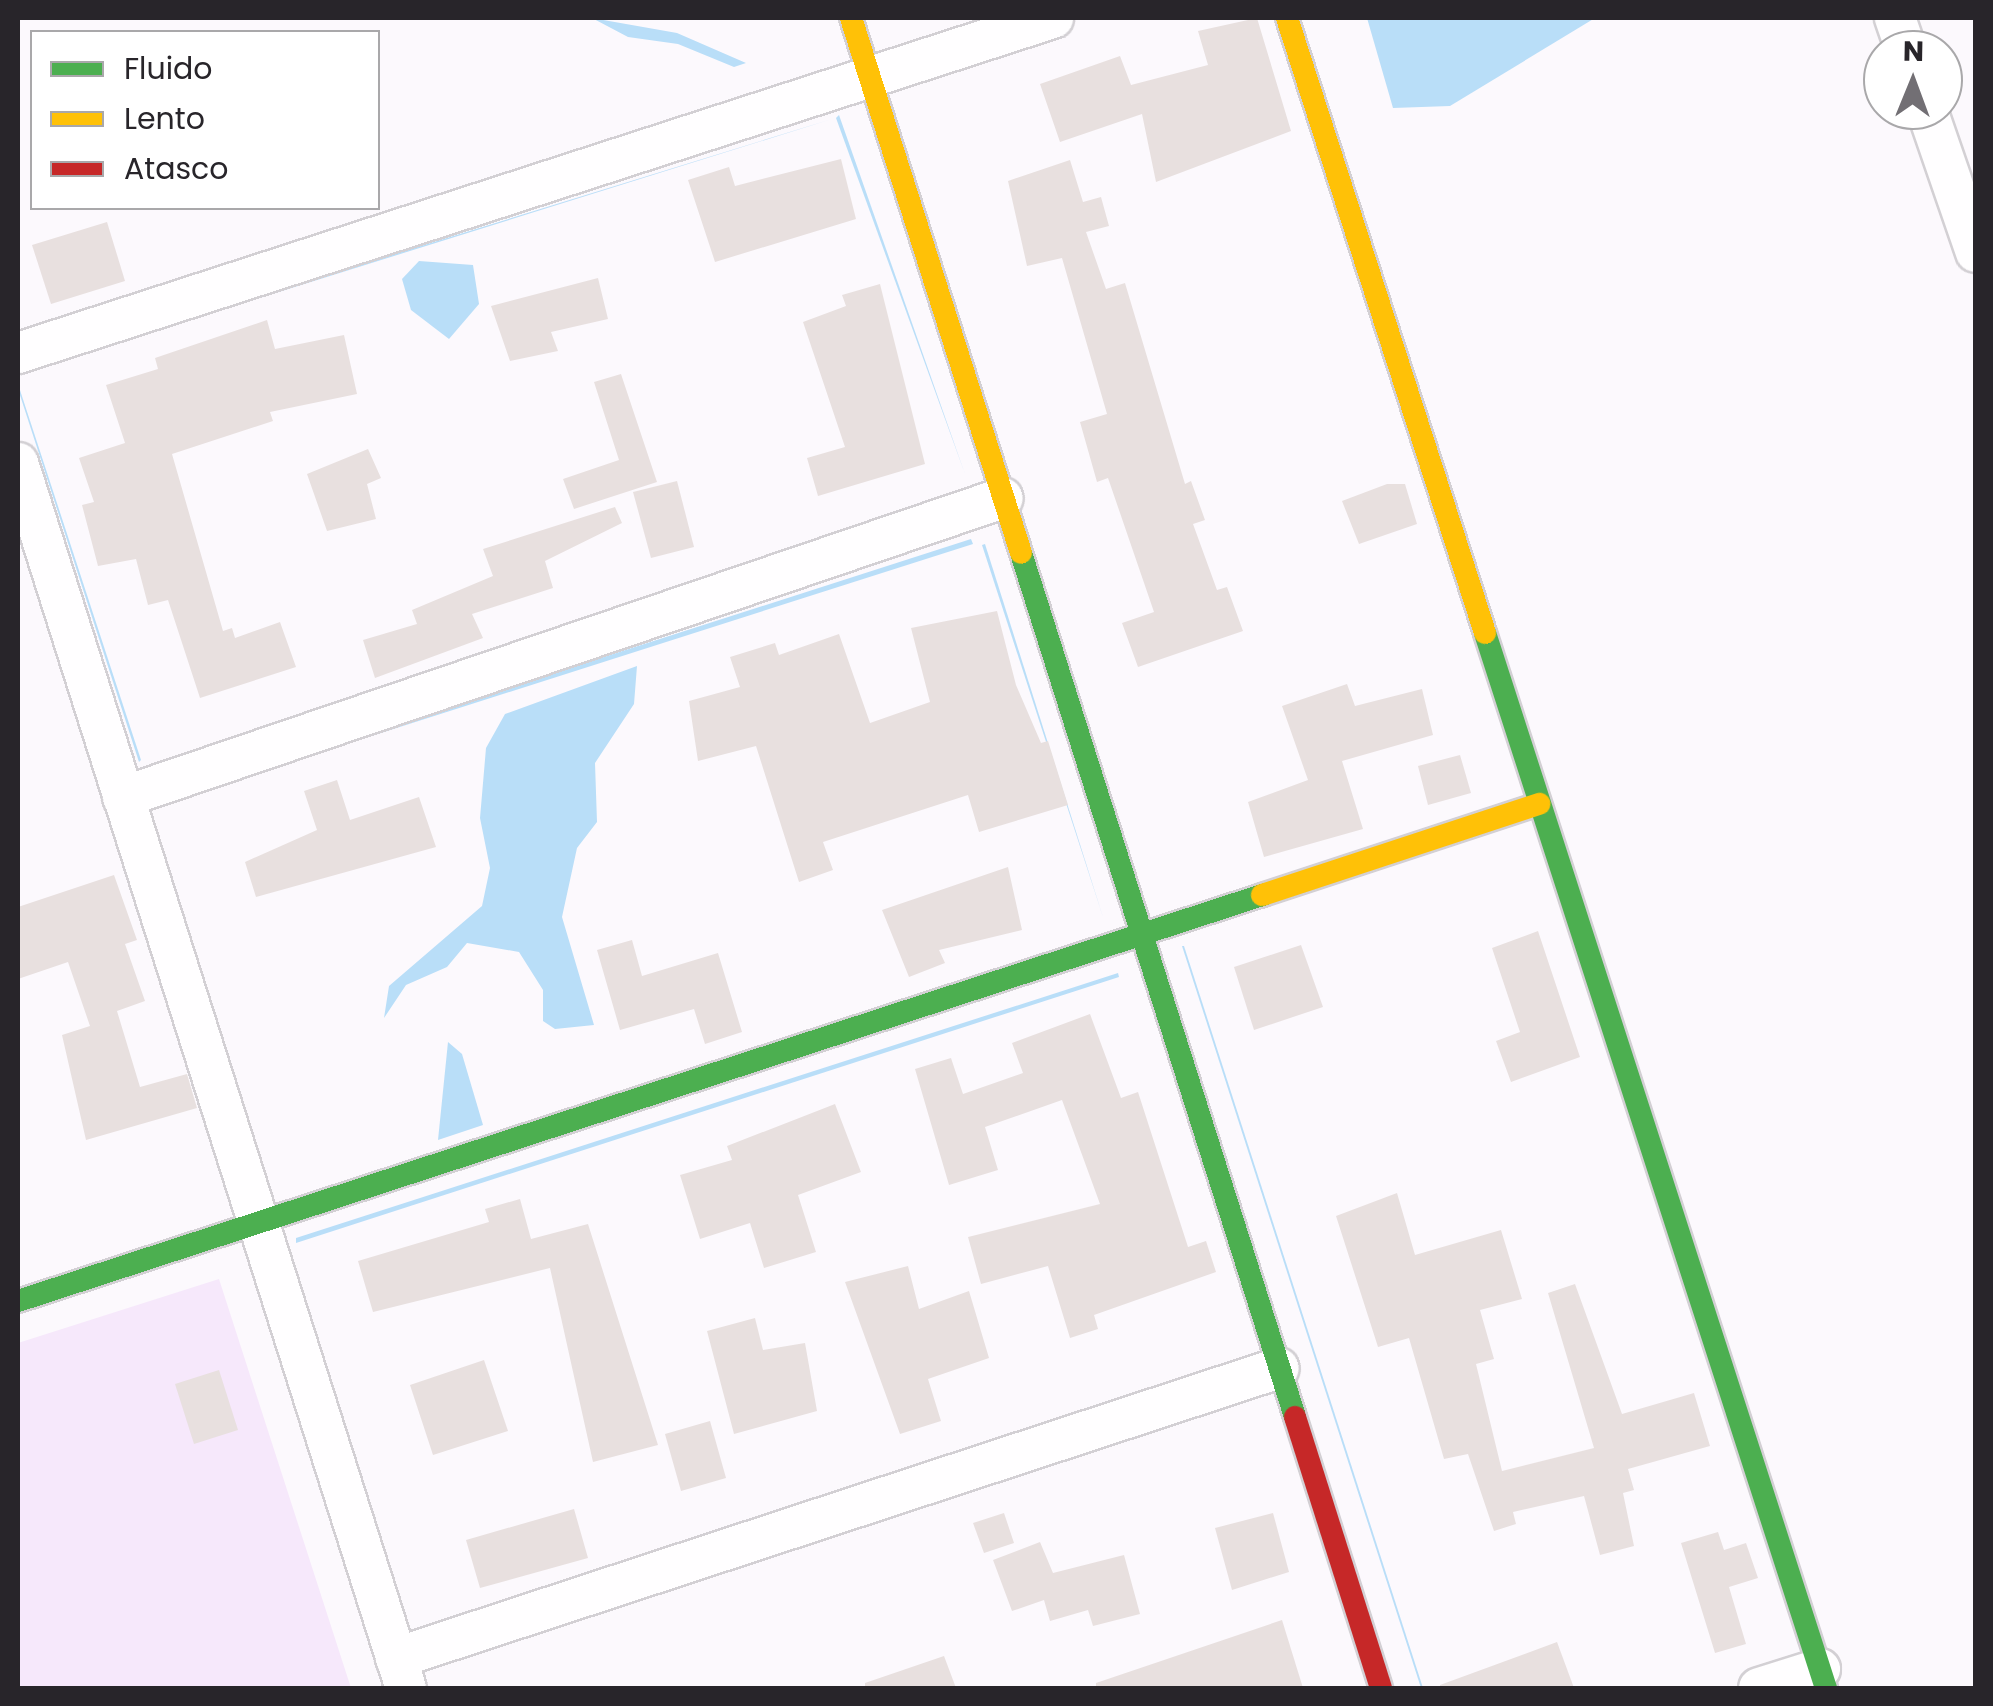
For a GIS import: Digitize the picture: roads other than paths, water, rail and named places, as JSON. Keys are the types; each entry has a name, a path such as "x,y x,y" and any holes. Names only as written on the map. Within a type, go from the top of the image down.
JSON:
{"street":[{"path":"851,18 1380,1688"},
{"path":"18,353 1053,18"},
{"path":"1287,18 1823,1679 1759,1688"},
{"path":"1934,130 1976,252"},
{"path":"18,463 401,1673 1279,1368"},
{"path":"123,796 1003,498"},
{"path":"18,1301 1538,804"}],"water":[{"path":"592,18 677,33 746,63 734,67 678,44 628,37"},
{"path":"1367,18 1595,18 1450,106 1393,108"},
{"path":"839,115 965,474 836,118"},
{"path":"832,119 23,372 22,369"},
{"path":"419,261 473,265 479,304 449,339 411,310 402,279"},
{"path":"18,384 141,760 139,762 18,389"},
{"path":"971,539 973,544 165,802 165,798"},
{"path":"985,544 1103,917 982,545"},
{"path":"637,666 634,704 595,763 597,822 577,848 562,917 594,1025 555,1029 543,1021 543,990 519,952 467,943 447,967 406,985 384,1018 389,986 482,906 490,868 480,818 486,748 505,714"},
{"path":"1184,946 1423,1688 1421,1688"},
{"path":"1118,973 1119,977 296,1243 296,1238"},
{"path":"448,1042 462,1054 483,1125 438,1140"}]}
